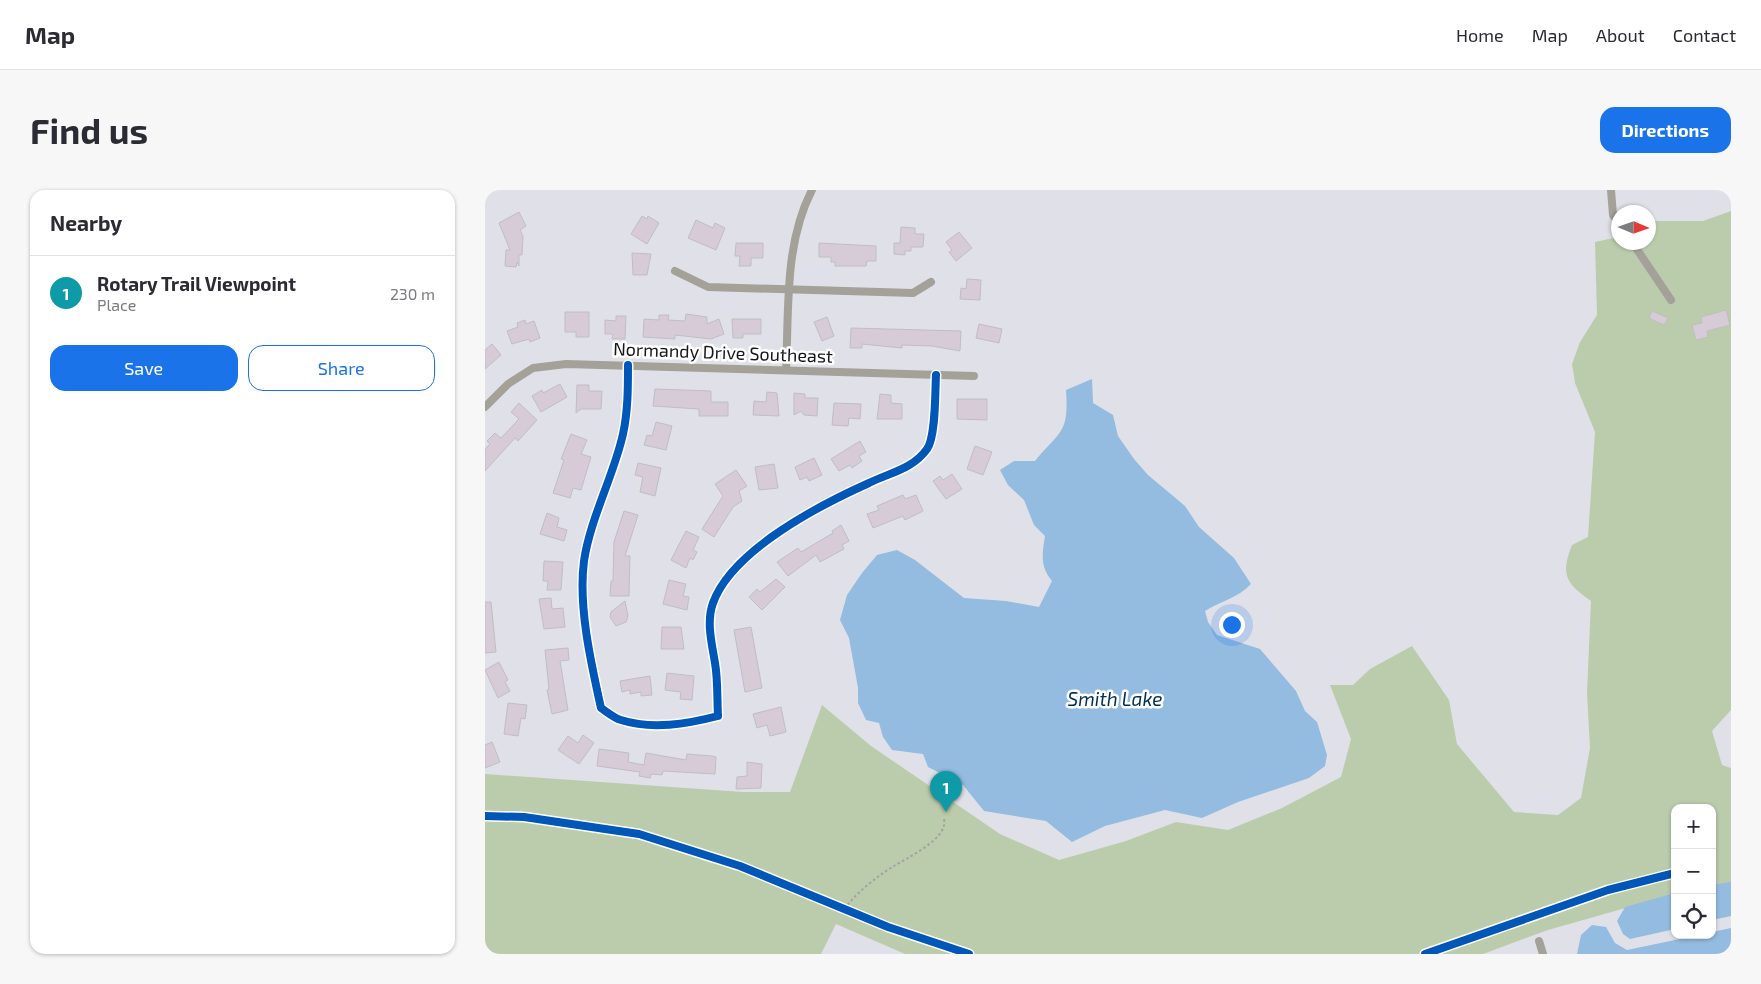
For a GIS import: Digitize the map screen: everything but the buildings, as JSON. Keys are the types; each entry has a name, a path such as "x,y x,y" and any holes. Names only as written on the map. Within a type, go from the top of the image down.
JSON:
{"street":[{"path":"786,370 792,259 801,211 812,190"},
{"path":"1611,190 1612,205"},
{"path":"1637,250 1671,300"},
{"path":"675,271 708,287 913,293 931,282"},
{"name":"Normandy Drive Southeast","path":"485,407 508,384 533,368 566,364 974,376"},
{"path":"628,366 628,401 623,434 585,560 583,599 591,657 601,708 620,720 650,726 691,723 718,716 711,629 713,604 730,575 748,554 831,500 906,468 928,449 935,416 936,374"},
{"path":"1539,941 1543,954"}],"path":[{"path":"845,909 854,897 893,866 919,851 939,834 944,828 944,817"},
{"path":"836,905 853,912"}],"green space":[{"path":"1731,211 1731,710 1712,731 1722,765 1731,768 1731,885 1716,887 1716,804 1671,804 1671,895 1548,930 1483,954 905,954 836,924 821,954 485,954 485,774 743,792 790,792 822,705 871,746 1000,834 1059,860 1126,841 1176,822 1228,830 1282,808 1341,777 1351,739 1330,685 1353,685 1370,669 1412,646 1449,700 1457,744 1514,812 1558,815 1581,798 1590,748 1587,693 1591,601 1571,583 1566,571 1566,564 1572,545 1588,537 1595,432 1575,383 1572,364 1580,342 1597,315 1595,242 1611,239 1611,250 1656,250 1656,221 1703,221"}],"water":[{"name":"Smith Lake","path":"1092,379 1093,403 1113,415 1118,436 1134,459 1148,475 1185,506 1199,527 1234,558 1251,584 1235,596 1205,611 1208,622 1217,635 1260,649 1296,691 1305,711 1317,722 1327,755 1325,766 1309,778 1238,802 1202,818 1165,810 1105,826 1072,842 1046,821 984,811 963,785 928,767 923,754 892,750 883,737 879,723 866,720 858,703 858,688 849,638 840,620 847,595 862,573 877,555 897,550 915,560 964,598 1006,601 1039,607 1052,581 1045,570 1043,560 1045,536 1034,525 1024,500 1008,485 1000,470 1014,461 1035,461 1061,431 1066,416 1066,390"},
{"path":"1731,882 1731,916 1716,919 1716,884"},
{"path":"1671,894 1671,930 1630,939 1623,934 1617,921 1625,907"},
{"path":"1592,925 1606,927 1615,943 1627,950 1680,939 1716,939 1716,931 1731,928 1731,954 1577,954 1581,935"}],"cycle path":[{"path":"628,365 625,425 619,450 587,545 584,561 583,597 590,654 601,708 621,720 645,725 669,725 718,716 717,676 710,633 710,618 713,603 723,584 739,565 780,531 827,504 908,466 921,456 927,449 932,435 935,414 936,375"},
{"path":"485,816 524,817 639,834 740,866 888,927 969,954"},
{"path":"1425,954 1608,890 1671,874"}],"place":[{"name":"Rotary Trail Viewpoint","path":"946,812"}]}
